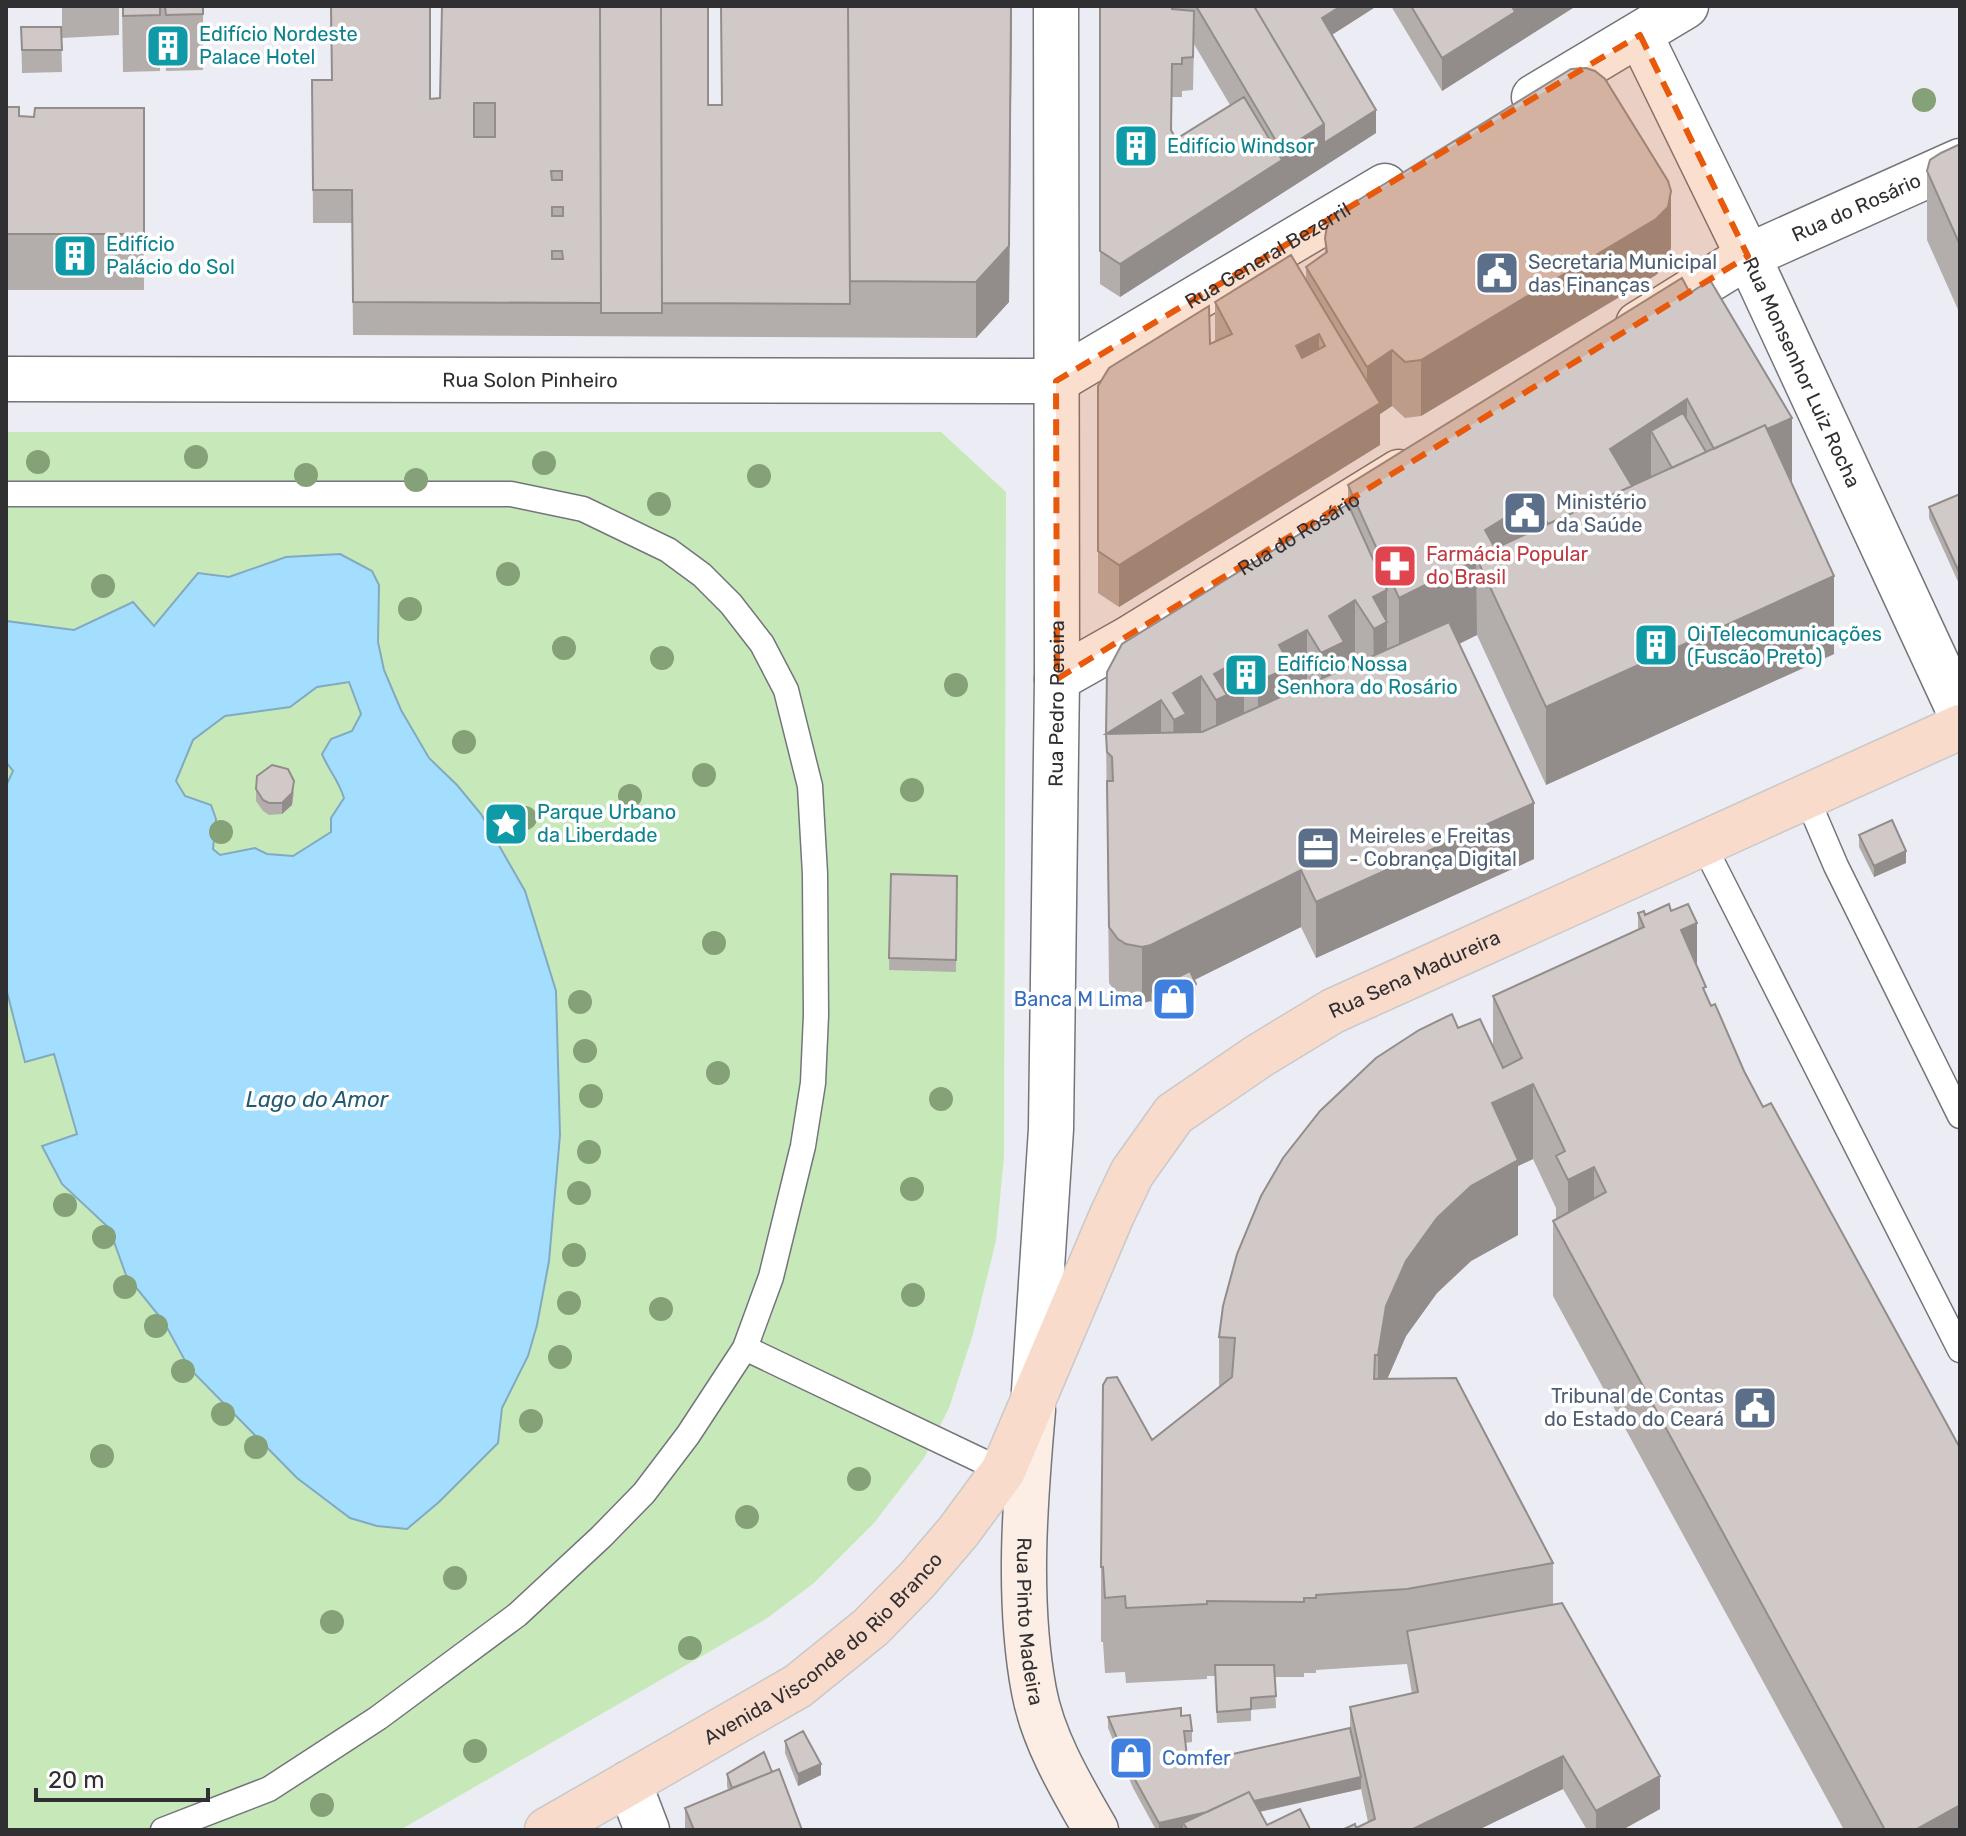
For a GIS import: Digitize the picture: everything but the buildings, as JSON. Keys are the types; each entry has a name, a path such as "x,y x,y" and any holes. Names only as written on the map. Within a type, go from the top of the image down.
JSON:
{"main road":[{"name":"Rua Sena Madureira","path":"1034,1400 1088,1266 1125,1187 1174,1114 1259,1056 1333,1011 1960,727"},
{"name":"Avenida Visconde do Rio Branco","path":"547,1830 798,1686 871,1627 958,1532 1003,1471 1034,1400"},
{"name":"Rua Pinto Madeira","path":"1034,1400 1025,1508 1026,1622 1034,1693 1053,1748 1096,1830"}],"street":[{"name":"Rua Pedro Pereira","path":"1034,1400 1051,1129 1057,679 1056,6"},
{"path":"1500,117 1686,6"},
{"name":"Rua Monsenhor Luiz Rocha","path":"1640,35 1748,256 1960,713"},
{"name":"Rua do Rosário","path":"1600,348 1748,256 1960,161"},
{"name":"Rua General Bezerril","path":"1056,381 1420,165"},
{"name":"Rua Solon Pinheiro","path":"6,379 1056,381"},
{"name":"Rua do Rosário","path":"1057,679 1128,639 1438,448"},
{"path":"629,1783 647,1830"}],"lane":[{"path":"6,494 511,494 583,509 668,550 702,575 731,604 762,644 786,690 810,786 815,874 813,1083 803,1146 771,1277 745,1348 688,1435 644,1493 517,1615 378,1718 269,1789 163,1830"},
{"path":"1806,796 1836,866 1960,1116"},
{"path":"1702,842 1960,1350"},
{"path":"745,1348 1003,1471"}],"highlighted area":[{"path":"1640,35 1748,256 1057,679 1056,381"}],"green space":[{"name":"Parque Urbano da Liberdade","path":"6,432 941,432 1006,492 1004,1156 996,1241 973,1334 949,1408 924,1458 874,1523 814,1583 766,1619 400,1830 6,1830"}],"water":[{"name":"Lago do Amor","path":"340,554 372,571 379,585 378,642 384,670 401,710 429,758 481,814 525,891 556,991 560,1135 549,1261 537,1325 528,1356 502,1408 498,1443 407,1529 377,1526 350,1518 297,1478 189,1368 164,1322 126,1275 109,1228 62,1184 42,1146 77,1134 54,1054 25,1062 6,988 6,786 13,771 6,762 6,621 74,630 133,602 154,626 198,573 229,577 286,557","holes":["349,682 361,714 352,731 331,739 322,754 344,798 331,818 331,832 293,856 267,854 255,848 220,855 213,849 216,819 211,805 185,796 176,781 193,740 225,716 290,707 317,687"]}],"place":[{"name":"Edifício Nordeste Palace Hotel","path":"168,46"},
{"name":"Edifício Windsor","path":"1136,146"},
{"name":"Edifício Palácio do Sol","path":"75,256"},
{"name":"Secretaria Municipal das Finanças","path":"1497,273"},
{"name":"Ministério da Saúde","path":"1525,513"},
{"name":"Farmácia Popular do Brasil","path":"1395,566"},
{"name":"Oi Telecomunicações (Fuscão Preto)","path":"1656,645"},
{"name":"Edifício Nossa Senhora do Rosário","path":"1246,675"},
{"name":"Parque Urbano da Liberdade","path":"506,824"},
{"name":"Meireles e Freitas - Cobrança Digital","path":"1318,848"},
{"name":"Banca M Lima","path":"1174,999"},
{"name":"Tribunal de Contas do Estado do Ceará","path":"1755,1408"},
{"name":"Comfer","path":"1131,1758"}]}
